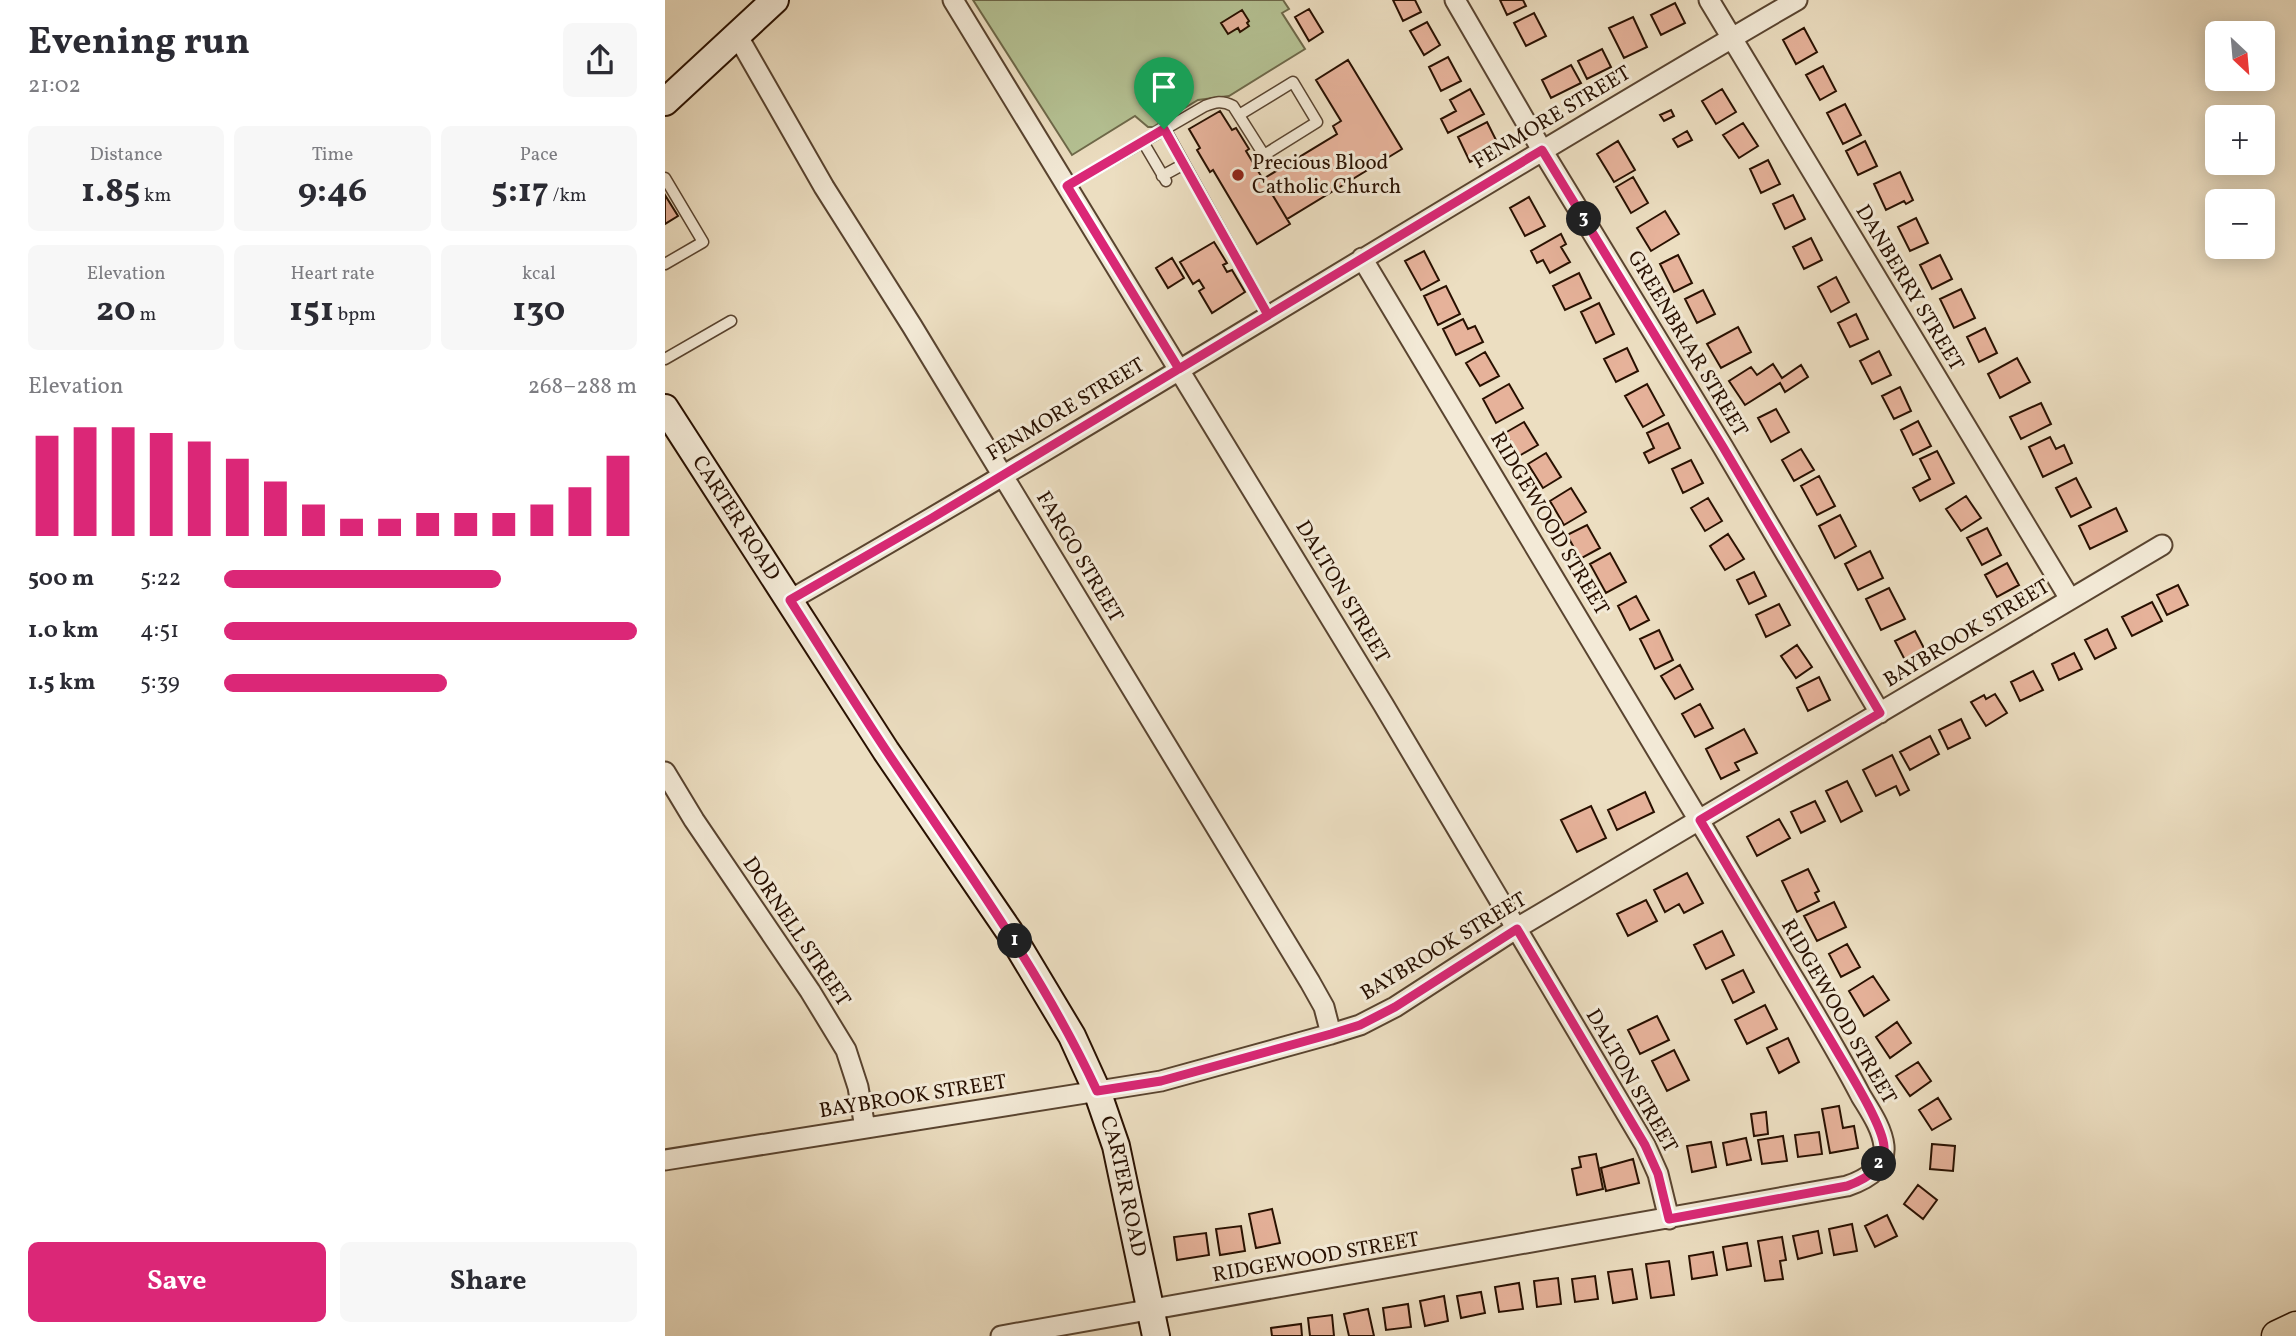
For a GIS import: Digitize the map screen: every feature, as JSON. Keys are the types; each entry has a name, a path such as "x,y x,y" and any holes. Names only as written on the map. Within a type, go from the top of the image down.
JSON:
{"main road":[{"path":"665,102 775,0"},
{"name":"CARTER ROAD","path":"665,408 886,751 1009,931 1072,1036 1097,1091 1124,1174 1156,1336"},
{"path":"2277,1336 2296,1327"}],"street":[{"name":"DALTON STREET","path":"953,0 1384,704 1645,1145 1658,1174 1669,1219"},
{"name":"GREENBRIAR STREET","path":"1455,0 1880,713"},
{"name":"DANBERRY STREET","path":"1709,0 2070,599"},
{"name":"FENMORE STREET","path":"790,600 932,518 1542,150 1797,0"},
{"name":"FARGO STREET","path":"737,35 824,187 912,326 1310,982 1324,1007 1331,1034"},
{"name":"RIDGEWOOD STREET","path":"1001,1336 1847,1186 1862,1181 1882,1160 1884,1147 1875,1120 1846,1068 1362,258"},
{"name":"BAYBROOK STREET","path":"665,1160 1161,1081 1360,1025 1395,1007 1517,929 2162,545"},
{"name":"DORNELL STREET","path":"665,772 846,1050 859,1087 865,1128"},
{"path":"665,1153 665,1160"}],"lane":[{"path":"1067,186 1216,102 1226,102 1233,106 1264,155 1317,122 1293,82 1239,115"},
{"path":"1164,129 1268,315"},
{"path":"1143,142 1164,178 1184,164"},
{"path":"665,178 703,242 665,264"},
{"path":"665,359 731,321"}],"green space":[{"path":"973,0 1283,0 1289,9 1282,13 1305,49 1229,96 1198,100 1153,127 1148,127 1135,116 1072,155"}],"building":[{"path":"1393,0 1415,0 1421,12 1403,21"},
{"path":"1500,0 1523,0 1526,6 1507,15"},
{"path":"1675,3 1685,23 1661,35 1651,15"},
{"path":"1309,9 1323,32 1309,41 1295,17"},
{"path":"1242,10 1249,26 1240,32 1238,28 1228,34 1221,23"},
{"path":"1534,13 1546,36 1526,46 1514,23"},
{"path":"1633,17 1647,47 1624,58 1609,28"},
{"path":"1427,22 1440,45 1424,55 1410,31"},
{"path":"1804,28 1817,52 1796,64 1783,40"},
{"path":"1602,49 1611,67 1587,79 1578,61"},
{"path":"1448,57 1461,81 1441,91 1429,67"},
{"path":"1348,60 1402,149 1287,219 1263,179 1337,134 1333,126 1341,121 1316,80"},
{"path":"1571,65 1581,83 1551,98 1542,80"},
{"path":"1823,66 1836,91 1820,100 1806,75"},
{"path":"1470,89 1484,114 1448,133 1441,119 1456,111 1450,100"},
{"path":"1722,89 1736,112 1716,124 1702,101"},
{"path":"1845,104 1861,135 1843,144 1827,113"},
{"path":"1671,110 1674,116 1664,121 1660,115"},
{"name":"Precious Blood Catholic Church","path":"1220,111 1232,130 1236,128 1249,149 1246,151 1290,224 1257,244 1213,170 1210,172 1189,129"},
{"path":"1487,122 1500,148 1470,162 1458,137"},
{"path":"1743,123 1758,146 1739,158 1723,135"},
{"path":"1687,131 1692,140 1678,147 1673,139"},
{"path":"1618,141 1635,170 1614,182 1597,154"},
{"path":"1865,141 1877,166 1858,175 1846,151"},
{"path":"1768,160 1780,184 1761,193 1750,169"},
{"path":"1900,172 1913,200 1906,204 1904,201 1886,210 1874,184"},
{"path":"1633,177 1648,203 1631,213 1616,187"},
{"path":"665,195 678,216 665,224"},
{"path":"1793,195 1805,219 1785,229 1773,204"},
{"path":"1529,197 1545,226 1525,236 1510,208"},
{"path":"1665,211 1679,234 1651,251 1637,228"},
{"path":"1916,218 1928,243 1910,251 1898,227"},
{"path":"1561,234 1566,244 1561,247 1570,262 1550,273 1543,260 1537,263 1531,251"},
{"path":"1811,238 1822,260 1804,269 1793,247"},
{"path":"1214,242 1227,263 1223,265 1227,272 1232,270 1245,292 1212,313 1199,291 1204,288 1199,280 1193,284 1180,262"},
{"path":"1424,251 1439,280 1421,290 1405,261"},
{"path":"1678,255 1692,283 1674,292 1660,264"},
{"path":"1940,255 1952,279 1932,289 1920,265"},
{"path":"1172,258 1184,278 1168,288 1156,268"},
{"path":"1579,273 1591,298 1565,310 1553,286"},
{"path":"1836,277 1849,302 1831,312 1818,287"},
{"path":"1446,286 1460,314 1438,325 1424,296"},
{"path":"1961,289 1975,318 1954,328 1940,299"},
{"path":"1703,290 1715,314 1697,323 1685,299"},
{"path":"1599,303 1614,334 1596,343 1581,312"},
{"path":"1856,314 1868,339 1850,347 1838,323"},
{"path":"1463,319 1468,329 1475,326 1483,342 1456,355 1443,329"},
{"path":"1738,327 1751,352 1721,368 1707,344"},
{"path":"1985,328 1997,353 1979,362 1967,337"},
{"path":"1627,348 1638,371 1616,382 1604,359"},
{"path":"1879,351 1891,375 1872,384 1860,361"},
{"path":"1485,352 1499,376 1480,386 1466,363"},
{"path":"2017,358 2030,382 2000,398 1988,374"},
{"path":"1773,364 1782,378 1801,365 1808,377 1785,392 1780,383 1745,405 1729,381 1751,367 1757,375"},
{"path":"1509,384 1523,408 1496,423 1483,399"},
{"path":"1647,384 1664,415 1643,427 1625,396"},
{"path":"1900,387 1911,411 1894,419 1882,396"},
{"path":"2041,403 2051,424 2021,439 2010,417"},
{"path":"1776,409 1789,432 1771,442 1758,418"},
{"path":"1918,421 1931,446 1913,455 1901,430"},
{"path":"1524,422 1538,445 1519,456 1505,433"},
{"path":"1668,423 1680,448 1649,463 1644,453 1654,448 1647,433"},
{"path":"2050,437 2056,449 2064,445 2072,463 2043,477 2029,447"},
{"path":"1801,449 1814,470 1794,481 1782,460"},
{"path":"1937,451 1954,483 1920,501 1913,488 1930,479 1920,459"},
{"path":"1546,453 1561,477 1543,488 1528,464"},
{"path":"1691,460 1703,483 1683,493 1672,469"},
{"path":"1819,476 1835,506 1817,515 1801,486"},
{"path":"2076,478 2091,507 2071,517 2056,488"},
{"path":"1571,488 1586,512 1564,525 1550,501"},
{"path":"1966,496 1981,518 1961,531 1946,509"},
{"path":"1708,498 1722,521 1705,531 1691,508"},
{"path":"2116,508 2127,531 2090,549 2079,526"},
{"path":"1840,515 1856,546 1835,558 1819,526"},
{"path":"1587,525 1600,548 1580,559 1567,535"},
{"path":"1987,528 2001,555 1982,565 1967,538"},
{"path":"1728,534 1744,559 1725,570 1710,546"},
{"path":"1870,551 1883,578 1858,590 1845,564"},
{"path":"1610,553 1626,582 1606,593 1590,564"},
{"path":"2007,563 2019,585 1997,597 1985,575"},
{"path":"1754,572 1766,596 1749,604 1737,580"},
{"path":"2178,585 2188,605 2167,615 2157,595"},
{"path":"1889,588 1905,619 1881,630 1866,599"},
{"path":"1636,596 1649,620 1630,630 1618,606"},
{"path":"2152,602 2162,621 2132,636 2122,617"},
{"path":"1779,604 1790,625 1766,637 1756,615"},
{"path":"2107,629 2116,648 2095,659 2085,640"},
{"path":"1659,630 1673,660 1655,669 1640,639"},
{"path":"1915,631 1926,652 1906,662 1895,641"},
{"path":"1797,645 1812,667 1796,678 1781,656"},
{"path":"2074,653 2082,669 2059,680 2052,664"},
{"path":"1680,665 1693,689 1675,699 1661,676"},
{"path":"2033,671 2043,690 2020,701 2011,682"},
{"path":"1819,677 1830,700 1808,711 1797,688"},
{"path":"1995,694 2007,713 1986,726 1971,702 1984,695 1986,699"},
{"path":"1700,704 1713,728 1695,737 1682,714"},
{"path":"1961,719 1970,738 1948,749 1939,730"},
{"path":"1744,729 1757,753 1735,763 1739,770 1721,779 1706,749"},
{"path":"1930,736 1939,754 1910,770 1900,752"},
{"path":"1892,755 1909,790 1900,795 1896,786 1876,796 1863,770"},
{"path":"1847,781 1862,811 1841,822 1826,791"},
{"path":"1645,792 1654,812 1617,830 1608,810"},
{"path":"1815,801 1825,821 1801,833 1791,812"},
{"path":"1591,806 1606,838 1577,852 1561,820"},
{"path":"1779,819 1790,838 1757,856 1747,837"},
{"path":"1808,869 1819,891 1815,893 1819,901 1797,912 1782,881"},
{"path":"1687,873 1703,903 1684,913 1679,904 1665,912 1654,890"},
{"path":"1646,900 1657,921 1628,936 1617,914"},
{"path":"1834,902 1846,927 1817,941 1804,916"},
{"path":"1722,931 1734,955 1706,969 1694,945"},
{"path":"1847,944 1860,967 1841,977 1829,954"},
{"path":"1743,970 1754,992 1733,1003 1722,980"},
{"path":"1873,976 1889,1000 1864,1016 1849,991"},
{"path":"1765,1005 1777,1029 1747,1044 1735,1020"},
{"path":"1657,1016 1669,1040 1640,1054 1628,1030"},
{"path":"1897,1022 1911,1043 1890,1058 1876,1037"},
{"path":"1788,1038 1799,1062 1779,1073 1767,1048"},
{"path":"1674,1050 1689,1080 1667,1091 1652,1061"},
{"path":"1918,1062 1931,1081 1910,1096 1896,1076"},
{"path":"1938,1098 1951,1119 1932,1130 1919,1110"},
{"path":"1839,1106 1843,1128 1854,1126 1858,1148 1830,1153 1822,1109"},
{"path":"1766,1112 1768,1134 1754,1136 1751,1114"},
{"path":"1819,1132 1822,1154 1798,1157 1795,1135"},
{"path":"1783,1136 1787,1161 1762,1164 1758,1140"},
{"path":"1746,1138 1751,1160 1727,1165 1723,1143"},
{"path":"1711,1142 1716,1167 1692,1172 1687,1146"},
{"path":"1932,1144 1955,1146 1953,1171 1930,1169"},
{"path":"1596,1154 1603,1189 1577,1195 1572,1169 1581,1167 1579,1157"},
{"path":"1633,1159 1639,1183 1606,1191 1601,1168"},
{"path":"1918,1185 1937,1200 1923,1219 1904,1204"},
{"path":"1272,1209 1280,1243 1256,1248 1249,1214"},
{"path":"1887,1215 1897,1236 1875,1247 1865,1226"},
{"path":"1852,1224 1857,1251 1834,1255 1829,1229"},
{"path":"1241,1226 1245,1251 1220,1255 1216,1229"},
{"path":"1818,1231 1822,1253 1798,1259 1793,1236"},
{"path":"1206,1233 1209,1255 1177,1260 1174,1237"},
{"path":"1782,1237 1786,1260 1780,1261 1783,1279 1765,1281 1758,1241"},
{"path":"1747,1243 1751,1266 1727,1270 1723,1247"},
{"path":"1713,1252 1717,1275 1692,1279 1689,1256"},
{"path":"1669,1261 1674,1295 1651,1298 1646,1264"},
{"path":"1632,1269 1637,1299 1613,1303 1608,1272"},
{"path":"1595,1276 1598,1299 1575,1302 1572,1279"},
{"path":"1558,1278 1561,1304 1537,1307 1534,1281"},
{"path":"1519,1283 1523,1309 1499,1312 1495,1287"},
{"path":"1481,1292 1485,1313 1461,1318 1457,1296"},
{"path":"1444,1296 1448,1321 1425,1326 1420,1301"},
{"path":"1408,1304 1411,1327 1386,1330 1383,1308"},
{"path":"1368,1309 1374,1336 1349,1336 1344,1314"},
{"path":"1332,1315 1334,1336 1310,1336 1308,1318"},
{"path":"1301,1324 1302,1336 1272,1336 1271,1328"}],"place":[{"name":"Precious Blood Catholic Church","path":"1238,175"}],"route":[{"path":"1164,129 1067,186 1179,369 1542,150 1723,447 1880,713 1700,820 1875,1120 1884,1147 1882,1160 1862,1181 1669,1219 1658,1174 1645,1145 1517,929 1395,1007 1360,1025 1161,1081 1097,1091 1072,1036 1009,931 886,751 790,600 932,518 1003,475 1091,422 1268,315 1164,129"}]}
